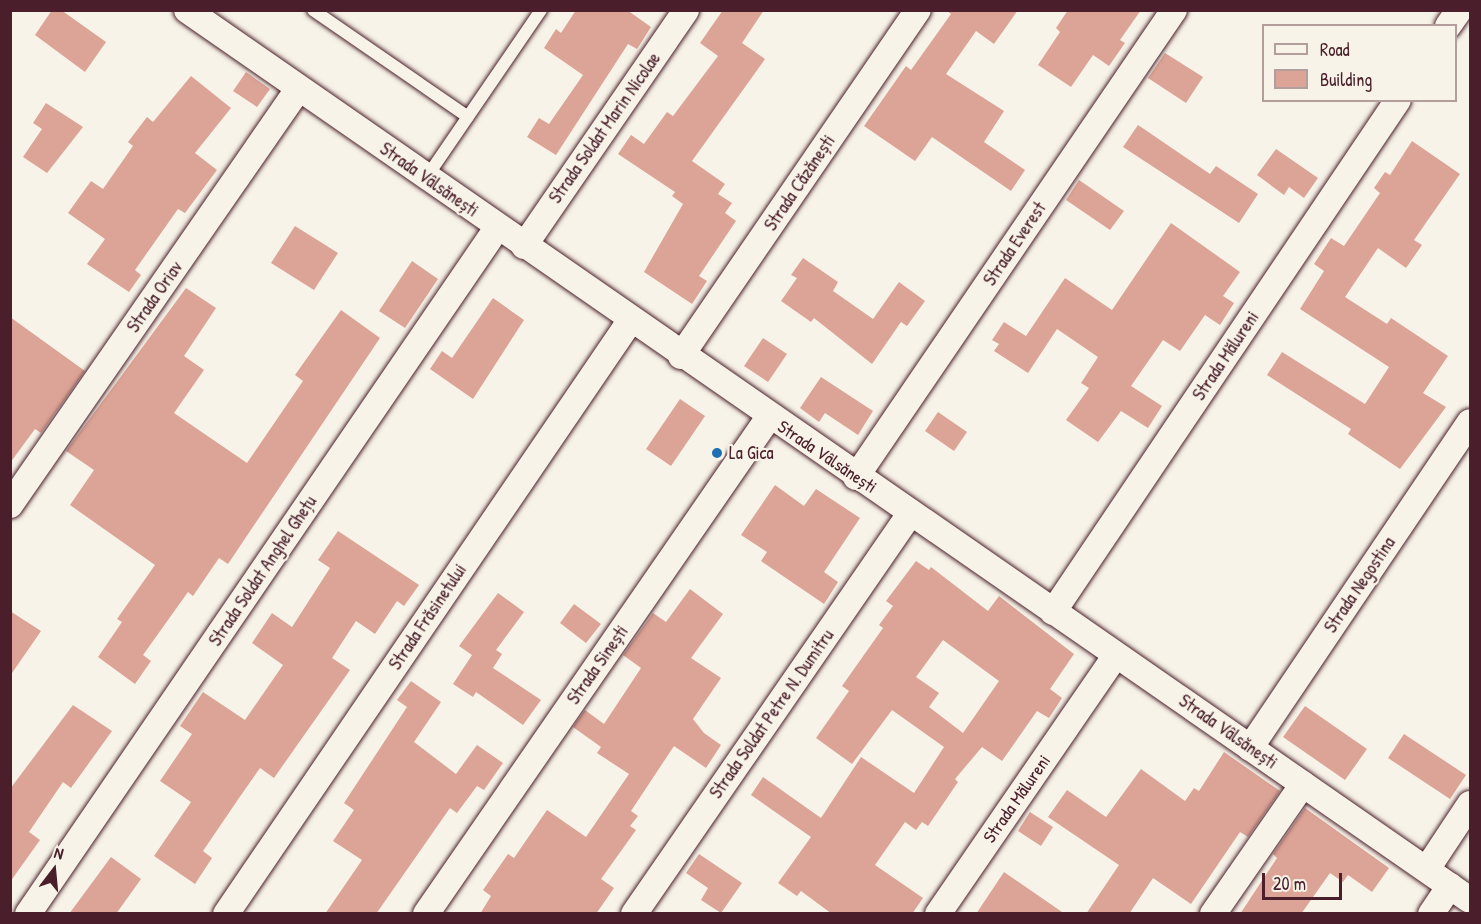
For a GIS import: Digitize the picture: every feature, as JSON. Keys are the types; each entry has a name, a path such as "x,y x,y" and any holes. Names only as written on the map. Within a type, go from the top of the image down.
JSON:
{"street":[{"name":"Strada Vâlsănești","path":"187,10 630,321 1460,893"},
{"name":"Strada Soldat Marin Nicolae","path":"524,246 686,10"},
{"name":"Strada Căzănești","path":"681,356 918,10"},
{"name":"Strada Everest","path":"856,477 1174,10"},
{"path":"1449,24 1459,10"},
{"name":"Strada Oriav","path":"10,505 299,88"},
{"name":"Strada Mălureni","path":"1053,612 1397,102"},
{"name":"Strada Soldat Anghel Ghețu","path":"28,914 497,228"},
{"name":"Strada Frăsinetului","path":"226,914 630,321"},
{"name":"Strada Sinești","path":"426,914 769,417"},
{"name":"Strada Negostina","path":"1250,748 1470,422"},
{"name":"Strada Soldat Petre N. Dumitru","path":"634,914 910,514"},
{"name":"Strada Mălureni","path":"938,914 1116,656"},
{"path":"1214,914 1303,784"},
{"path":"1427,869 1470,804"},
{"path":"1431,914 1460,893"}],"lane":[{"path":"313,10 468,117"},
{"path":"426,178 541,10"}],"building":[{"path":"52,10 61,10 106,42 85,72 35,35"},
{"path":"576,10 627,10 651,27 637,49 628,44 556,155 527,137 539,118 549,124 583,75 544,48 556,29 561,33"},
{"path":"723,10 764,10 742,43 765,59 692,161 725,184 718,194 732,203 725,213 736,221 699,276 707,281 692,304 644,272 683,204 672,196 675,192 618,154 631,135 644,144 667,112 673,116 718,56 700,43"},
{"path":"946,10 1018,10 994,44 976,31 946,74 1004,111 984,142 1025,170 1011,191 932,137 915,161 864,126 906,66 911,70 951,14"},
{"path":"1068,10 1141,10 1120,40 1125,43 1109,66 1093,55 1071,87 1038,65 1060,32 1056,28"},
{"path":"1165,53 1203,77 1186,103 1148,78"},
{"path":"246,72 270,89 257,107 233,91"},
{"path":"191,76 231,108 195,153 217,170 185,213 178,209 135,270 141,275 129,292 87,264 105,239 68,213 91,181 103,189 133,146 128,142 147,117 153,122"},
{"path":"46,103 83,127 47,173 23,157 42,129 33,123"},
{"path":"1138,125 1210,174 1216,166 1258,194 1239,223 1123,147"},
{"path":"1412,141 1460,174 1414,240 1422,245 1406,268 1378,248 1345,297 1387,324 1391,318 1448,356 1423,393 1446,407 1400,469 1348,434 1351,429 1267,375 1282,352 1365,404 1389,367 1300,309 1324,271 1314,264 1331,238 1344,246 1380,193 1374,188 1385,172 1390,175"},
{"path":"1276,149 1318,178 1304,198 1289,187 1284,195 1257,175"},
{"path":"1079,180 1124,211 1110,230 1066,200"},
{"path":"1171,223 1240,272 1223,296 1234,303 1220,325 1205,315 1180,351 1163,340 1131,386 1162,406 1148,428 1121,411 1098,442 1066,420 1089,388 1081,383 1098,357 1057,329 1028,373 994,351 999,344 992,340 1004,322 1026,336 1065,278 1112,310"},
{"path":"295,226 338,253 314,290 271,263"},
{"path":"803,258 838,282 833,291 873,319 899,282 925,301 907,326 901,322 872,364 814,318 811,322 781,301 797,278 791,275"},
{"path":"412,261 438,279 405,328 379,311"},
{"path":"186,288 216,308 184,356 204,370 174,413 247,463 303,381 295,375 341,310 380,338 228,564 219,558 193,596 188,592 143,655 151,661 135,684 98,657 122,622 117,619 155,565 70,505 94,470 66,451"},
{"path":"493,298 524,320 473,399 430,369 442,351 452,358"},
{"path":"10,317 85,371 41,433 35,429 10,463"},
{"path":"763,338 787,354 768,382 744,366"},
{"path":"821,377 873,411 858,435 825,413 819,422 800,408"},
{"path":"680,399 705,416 671,466 646,449"},
{"path":"938,412 967,432 954,451 925,431"},
{"path":"775,485 804,506 816,489 860,518 824,572 838,582 824,604 761,561 767,552 741,535"},
{"path":"338,531 419,585 404,606 397,601 375,634 356,621 332,658 350,670 274,778 260,768 203,851 212,858 195,884 154,856 191,802 160,781 192,734 180,726 203,692 245,720 283,665 252,643 272,613 292,627 330,568 318,560"},
{"path":"916,561 929,570 931,567 988,611 999,596 1074,654 1050,689 1062,698 1049,718 1037,711 1002,761 982,747 955,779 958,782 928,826 922,822 916,830 905,822 875,865 923,898 912,914 832,914 801,891 797,896 778,883 811,837 751,795 763,777 821,818 861,757 914,793 944,747 892,710 852,764 816,738 849,691 842,686 883,628 879,625 893,606 886,601","holes":["943,640 999,681 963,733 929,707 939,693 916,677"]},
{"path":"690,589 723,614 691,658 721,678 693,719 704,733 721,745 706,768 674,746 631,811 638,816 630,826 636,830 601,879 614,888 596,914 480,914 491,896 483,890 508,854 514,858 547,810 586,837 629,774 597,753 601,747 573,727 585,710 604,724 641,668 623,655 653,613 666,622"},
{"path":"498,593 524,612 496,650 502,654 493,668 541,700 523,725 476,692 473,697 453,684 472,655 459,646"},
{"path":"574,604 601,624 586,643 560,623"},
{"path":"10,611 41,631 10,676"},
{"path":"411,681 441,702 414,742 456,774 477,745 503,763 484,790 477,786 457,813 450,808 376,914 325,914 362,860 333,841 354,810 344,803 407,707 397,700"},
{"path":"73,705 112,731 71,788 63,782 29,832 40,840 10,882 10,789"},
{"path":"1305,706 1367,749 1345,780 1283,737"},
{"path":"1404,734 1466,775 1450,799 1388,758"},
{"path":"1224,752 1280,791 1248,837 1240,832 1191,904 1153,878 1129,914 1086,914 1119,865 1048,817 1067,790 1106,817 1141,769 1185,801 1194,788 1199,791"},
{"path":"1305,808 1389,868 1372,892 1348,875 1343,882 1330,873 1301,914 1240,914 1277,858 1273,854"},
{"path":"1030,812 1053,827 1041,846 1018,831"},
{"path":"699,854 742,883 721,913 701,900 708,888 686,873"},
{"path":"111,857 141,879 116,914 69,914"},
{"path":"1004,872 1065,914 976,914"}],"place":[{"name":"La Gica","path":"717,453"}]}
